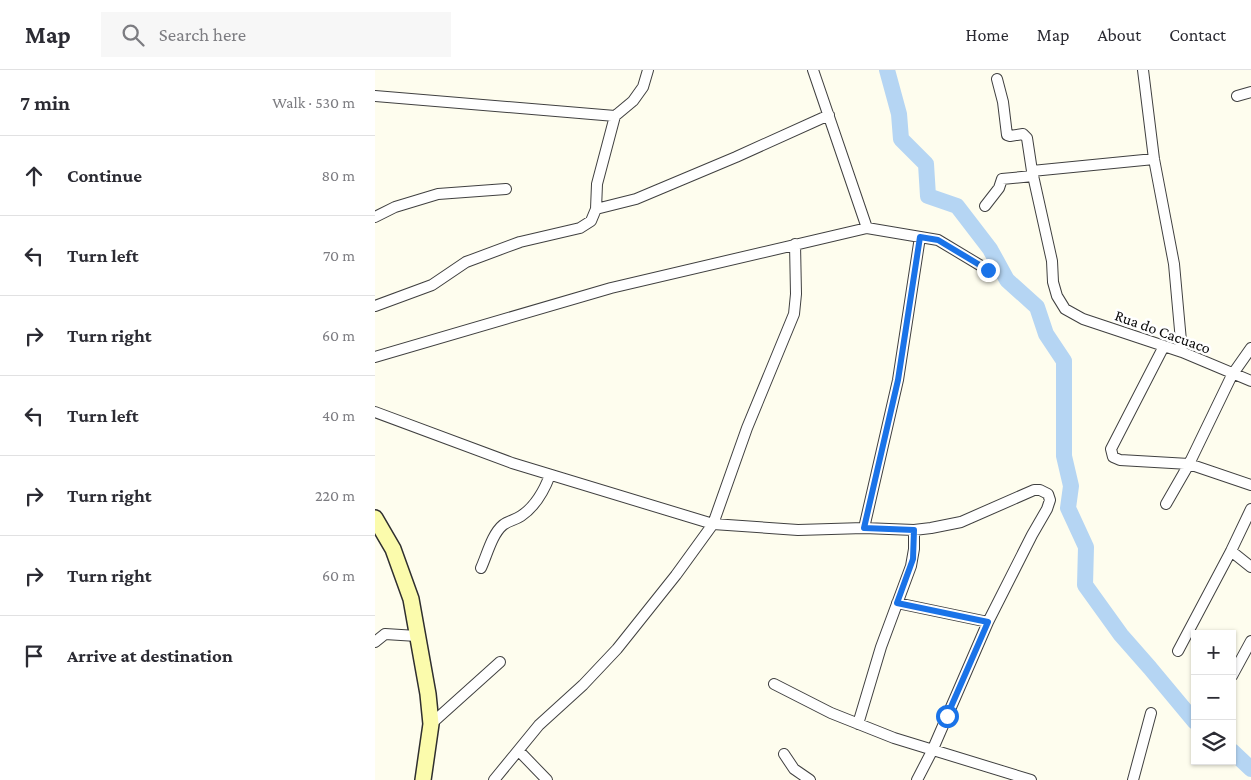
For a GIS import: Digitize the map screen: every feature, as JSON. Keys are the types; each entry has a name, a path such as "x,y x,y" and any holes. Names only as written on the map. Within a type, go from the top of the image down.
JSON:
{"street":[{"path":"375,306 432,284 467,262 485,254 520,242 580,228 591,221 596,209 597,184 615,116 633,101 643,87 648,70"},
{"path":"813,70 867,228"},
{"path":"1143,70 1154,158 1174,264 1181,352"},
{"path":"997,79 1003,102 1007,134 1010,136 1026,135 1033,173"},
{"path":"1237,96 1251,92"},
{"path":"375,96 615,116"},
{"path":"596,209 636,199 829,115"},
{"path":"985,206 999,188 1002,179 1033,173 1154,158"},
{"name":"Rua do Cacuaco","path":"1033,173 1052,261 1053,282 1057,296 1065,309 1083,318 1181,352 1251,381"},
{"path":"375,216 395,207 438,194 506,189"},
{"path":"375,357 611,288 867,228 938,240 988,270"},
{"path":"864,528 898,380 920,237"},
{"path":"494,780 539,725 583,685 617,649 676,575 713,524 747,428 794,314 796,294 795,244"},
{"path":"1163,346 1111,449 1113,457 1120,460 1189,464 1251,485"},
{"path":"1166,504 1189,464 1232,374 1251,348"},
{"path":"375,412 512,463 713,524 798,530 864,528 914,530 941,527 961,522 1034,490 1041,490 1048,494 1050,500 1047,509 988,622 917,780"},
{"path":"481,568 498,531 503,525 522,516 533,505 543,493 550,475"},
{"path":"1177,651 1231,551 1251,509"},
{"path":"375,518 393,549 411,599 428,694 431,724 423,780"},
{"path":"859,724 878,655 913,559 914,530"},
{"path":"1231,551 1251,567"},
{"path":"897,603 988,622"},
{"path":"375,642 385,634 417,636"},
{"path":"1233,675 1251,641"},
{"path":"431,724 500,662"},
{"path":"774,684 831,713 894,738 1031,780"},
{"path":"1133,780 1151,713"},
{"path":"519,751 547,780"},
{"path":"784,754 794,769 810,780"}],"waterway":[{"path":"887,70 899,114 901,139 926,164 928,196 957,206 990,249 1007,280 1037,307 1046,334 1064,361 1064,456 1071,486 1068,508 1086,547 1085,585 1121,635 1193,720"},
{"path":"1236,755 1251,769"}],"route":[{"path":"947,716 988,622 897,603 913,559 914,530 864,528 898,380 920,237 938,240 988,270"}]}
